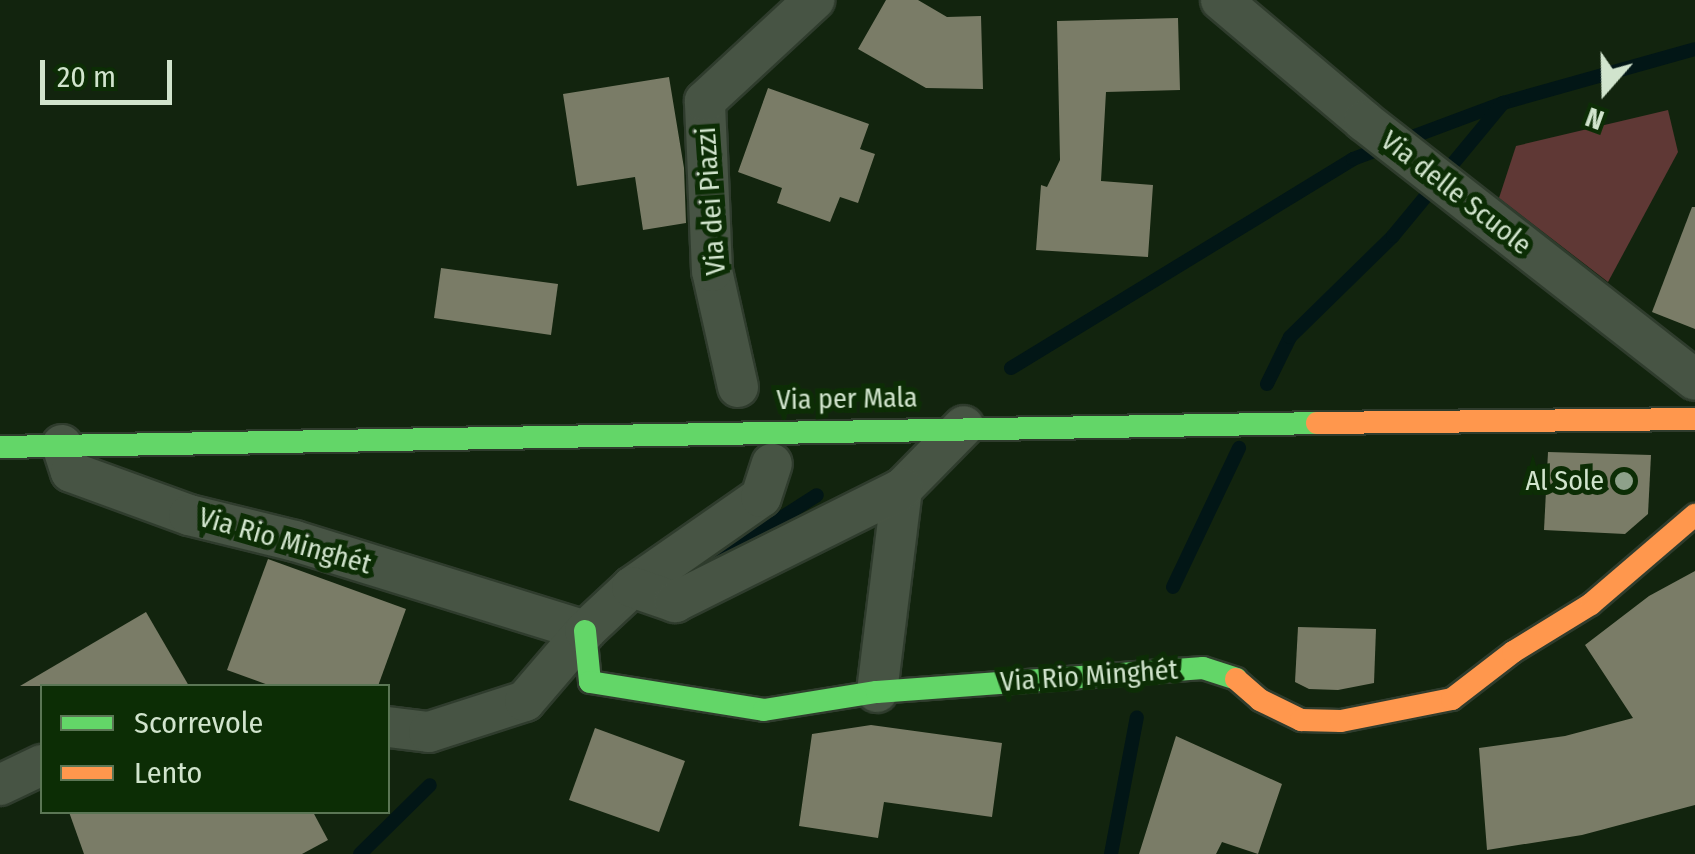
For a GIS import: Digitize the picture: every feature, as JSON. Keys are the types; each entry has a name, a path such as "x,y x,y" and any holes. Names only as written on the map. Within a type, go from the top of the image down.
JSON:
{"main road":[{"name":"Via per Mala","path":"0,447 964,426 1695,419"},
{"name":"Via Rio Minghét","path":"585,631 590,682 764,710 877,692 1203,668 1239,680 1260,700 1301,720 1341,721 1452,699 1512,652 1592,604 1695,515"}],"street":[{"name":"Via dei Piazzi","path":"738,388 712,270 705,100 814,0"},
{"name":"Via delle Scuole","path":"1221,0 1364,121 1695,380"},
{"path":"632,587 675,602 902,489 964,426"},
{"name":"Via Rio Minghét","path":"62,446 71,472 156,502 295,540 585,631"},
{"path":"390,727 429,732 525,701 585,631 632,587 761,497 772,464"},
{"path":"877,692 902,489"},
{"path":"0,785 40,766"}],"shaded area":[{"path":"1668,110 1678,152 1608,282 1499,198 1516,146"}],"building":[{"path":"886,0 918,0 947,17 981,16 983,89 926,88 858,49"},
{"path":"1178,18 1180,90 1106,92 1101,181 1153,185 1148,257 1036,250 1041,185 1047,187 1060,160 1057,21"},
{"path":"669,77 684,168 686,223 643,230 635,177 577,186 563,94"},
{"path":"768,88 869,124 860,149 875,154 858,203 840,197 830,222 777,203 782,188 738,172"},
{"path":"1695,207 1695,329 1652,312"},
{"path":"441,268 558,284 551,335 434,318"},
{"path":"1548,452 1651,455 1648,514 1625,534 1544,530"},
{"path":"268,559 406,609 379,684 266,684 227,670"},
{"path":"1695,571 1695,805 1582,835 1487,850 1479,748 1565,736 1633,718 1585,645 1649,596"},
{"path":"146,612 188,684 40,684 20,686"},
{"path":"1298,627 1376,629 1374,683 1338,690 1309,689 1295,682"},
{"path":"871,725 1002,743 992,817 884,802 878,838 799,826 812,734"},
{"path":"595,728 685,761 659,832 569,800"},
{"path":"1176,736 1282,784 1258,854 1222,842 1216,854 1139,854"},
{"path":"70,814 314,814 328,840 302,854 84,854"}],"waterway":[{"path":"1011,368 1353,159 1503,103 1695,49"},
{"path":"1267,384 1290,337 1393,236 1503,103"},
{"path":"1173,587 1239,448"},
{"path":"703,568 817,495"},
{"path":"1111,854 1137,717"},
{"path":"360,854 430,785"}],"traffic: fast":[{"path":"0,447 1317,423"},
{"path":"585,631 590,682 764,710 877,692 1203,668 1236,679"}],"traffic: slow":[{"path":"1317,423 1695,419"},
{"path":"1236,679 1260,700 1301,720 1341,721 1452,699 1513,652 1591,604 1695,515"}],"place":[{"name":"Al Sole","path":"1624,481"}]}
